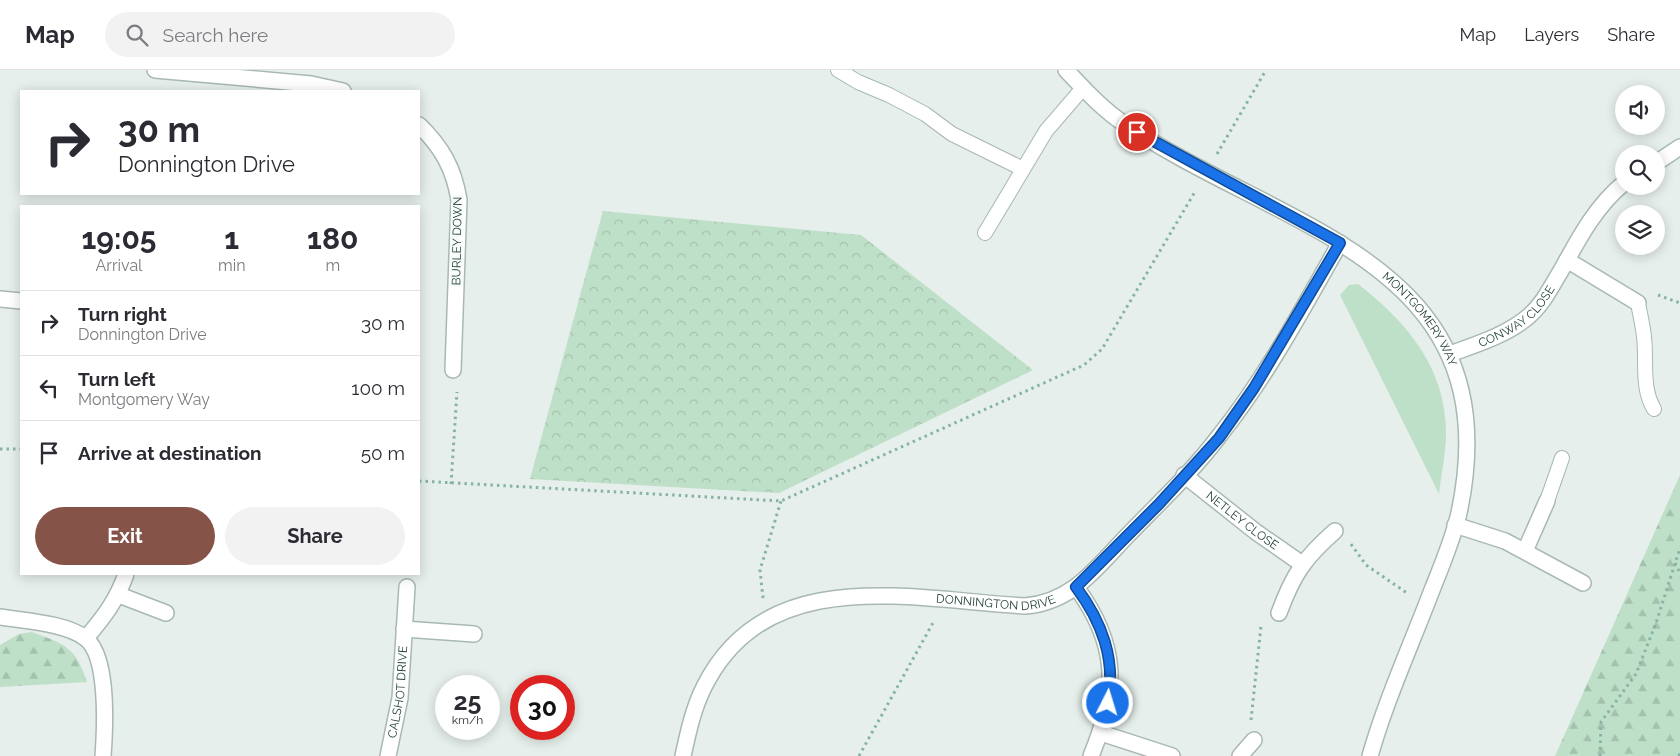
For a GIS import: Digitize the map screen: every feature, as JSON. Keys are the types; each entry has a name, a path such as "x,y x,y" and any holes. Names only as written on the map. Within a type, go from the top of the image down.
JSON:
{"street":[{"path":"155,70 295,76 341,90"},
{"name":"MONTGOMERY WAY","path":"1066,70 1083,88 1125,125 1340,243 1362,258 1408,298 1434,327 1450,354 1462,392 1468,443 1466,467 1455,525 1370,756"},
{"name":"BURLEY DOWN","path":"420,126 431,137 446,158 456,181 459,200 453,370"},
{"path":"1665,157 1680,147"},
{"name":"CONWAY CLOSE","path":"1450,354 1501,334 1530,316 1540,304 1595,214 1615,191"},
{"name":"DONNINGTON DRIVE","path":"683,756 695,708 715,668 741,636 771,617 788,609 846,596 874,595 1025,606 1045,604 1076,587 1219,438 1254,388 1340,243"},
{"path":"1567,260 1638,303"},
{"path":"0,299 20,301"},
{"name":"NETLEY CLOSE","path":"1184,475 1256,532 1302,564"},
{"path":"1525,551 1547,501"},
{"path":"1455,525 1489,534 1525,551 1583,583"},
{"path":"1278,613 1295,574 1302,564 1335,531"},
{"path":"86,638 110,610 119,595 126,575"},
{"name":"CALSHOT DRIVE","path":"388,756 400,698 407,587"},
{"path":"1076,587 1095,615 1109,650 1111,690 1101,733 1091,756"},
{"path":"119,595 166,613"},
{"path":"0,616 60,628 86,638 95,651 101,676 104,711 103,756"},
{"name":"CALSHOT DRIVE","path":"404,628 474,634"},
{"path":"1101,733 1172,756"},
{"path":"1240,756 1254,740"}],"lane":[{"path":"838,70 858,82 889,95 925,114 952,134 1023,169"},
{"path":"985,233 1046,131 1083,88"},
{"path":"1638,303 1644,337 1645,385 1648,399 1654,409"},
{"path":"1547,501 1562,458"}],"path":[{"path":"420,481 781,501 1084,365 1102,349 1266,70"},
{"path":"450,484 459,370 453,370"},
{"path":"0,448 20,449"},
{"path":"771,617 760,589 760,570 781,501"},
{"path":"1335,531 1349,542 1366,565 1426,606"},
{"path":"1600,756 1601,722 1636,674 1656,622 1680,548"},
{"path":"1675,562 1680,573"},
{"path":"859,756 946,601"},
{"path":"1254,740 1250,728 1262,612 1278,613"},
{"path":"1679,756 1680,752"}],"green space":[{"path":"603,211 861,235 1033,370 779,493 530,479"},
{"path":"1358,284 1392,314 1407,331 1431,367 1444,409 1446,433 1439,494 1340,295 1349,285"},
{"path":"1680,475 1680,756 1555,756"},
{"path":"32,632 68,648 78,661 87,682 0,687 0,645 19,634"}],"route":[{"path":"1108,703 1111,690 1109,650 1095,615 1076,587 1159,504 1219,438 1254,388 1294,324 1340,243 1137,132"}]}
